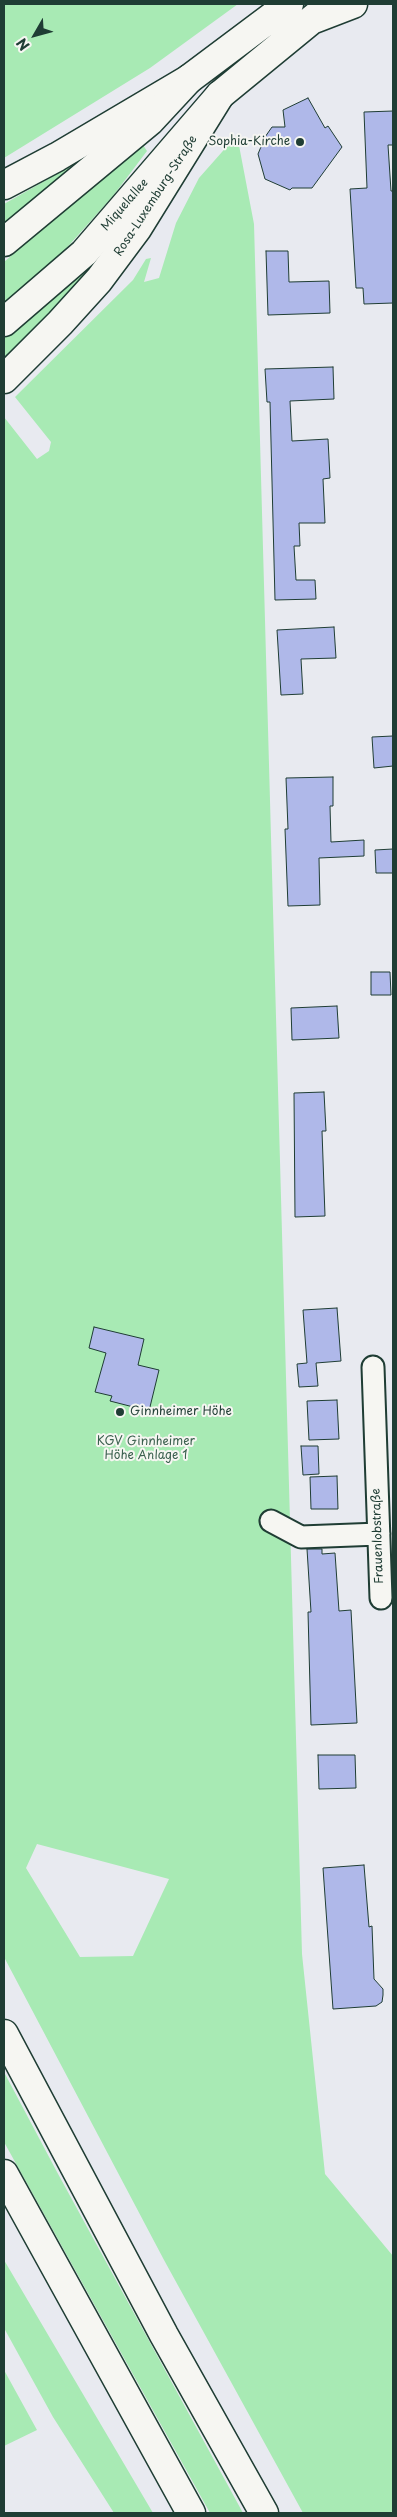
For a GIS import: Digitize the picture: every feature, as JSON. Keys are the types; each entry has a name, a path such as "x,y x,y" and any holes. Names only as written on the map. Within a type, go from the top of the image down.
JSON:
{"main road":[{"path":"4,186 189,79 289,4"},
{"name":"Miquelallee","path":"4,322 84,253 220,95 321,12 353,4"},
{"path":"4,242 150,121 189,79"},
{"name":"Rosa-Luxemburg-Straße","path":"4,379 99,280 137,230 220,95"},
{"path":"4,390 26,358"},
{"path":"4,2034 164,2335 264,2513"},
{"path":"4,2174 191,2513"}],"street":[{"name":"Frauenlobstraße","path":"373,1367 384,1474 379,1534 381,1598"},
{"path":"271,1521 301,1537 379,1534"}],"green space":[{"path":"4,4 238,4 150,68 4,158"},
{"name":"KGV Ginnheimer Höhe Anlage 1","path":"237,135 254,224 302,1954 325,2174 393,2256 393,2513 303,2513 164,2260 4,1957 4,417 37,459 49,451 51,442 15,397 133,280 146,259 151,258 144,282 159,278 176,223 199,178","holes":["37,1844 169,1879 133,1956 80,1957 26,1868"]},
{"path":"141,142 147,151 113,196 63,252 4,303 4,262"},
{"path":"71,166 70,172 4,223 4,204"},
{"path":"121,222 95,272 4,358 4,330"},
{"path":"4,2072 243,2513 210,2513 4,2142"},
{"path":"4,2260 153,2513 114,2513 53,2417 4,2328"},
{"path":"4,2370 37,2430 4,2446"}],"building":[{"name":"Sophia-Kirche","path":"308,98 325,128 328,126 342,147 312,188 292,188 290,190 265,179 258,154 265,137 272,127 285,127 283,110"},
{"path":"393,111 393,145 388,145 391,191 393,191 393,303 364,304 363,288 356,288 350,189 367,188 364,112"},
{"path":"266,251 288,251 289,282 329,281 330,313 268,315"},
{"path":"333,367 334,399 290,401 292,441 328,439 330,478 323,479 325,523 299,523 300,546 294,546 296,580 315,580 316,599 275,600 270,402 267,402 265,369"},
{"path":"334,627 336,658 301,659 303,694 281,695 277,630"},
{"path":"393,736 393,766 374,768 372,737"},
{"path":"333,777 333,806 330,806 331,842 364,840 364,856 319,858 320,905 288,906 285,829 288,829 286,778"},
{"path":"393,849 393,873 376,873 375,850"},
{"path":"371,972 390,972 391,995 371,995"},
{"path":"337,1006 339,1038 292,1040 291,1008"},
{"path":"324,1092 326,1131 322,1131 325,1216 295,1217 294,1093"},
{"path":"337,1308 341,1361 316,1363 318,1386 299,1387 297,1364 307,1363 303,1310"},
{"path":"94,1327 144,1339 138,1365 159,1370 149,1411 110,1401 112,1396 95,1392 106,1353 89,1348"},
{"path":"337,1400 339,1439 309,1440 307,1401"},
{"path":"301,1446 318,1446 319,1474 303,1475"},
{"path":"337,1476 338,1509 311,1509 310,1477"},
{"path":"307,1549 322,1549 322,1554 335,1553 339,1611 351,1610 357,1723 311,1725 308,1612 311,1612"},
{"path":"318,1755 355,1755 356,1788 319,1789"},
{"path":"364,1865 369,1927 372,1926 374,1979 383,1989 382,2002 376,2006 333,2009 323,1868"}],"place":[{"name":"Sophia-Kirche","path":"300,142"},
{"name":"Ginnheimer Höhe","path":"120,1412"}]}
